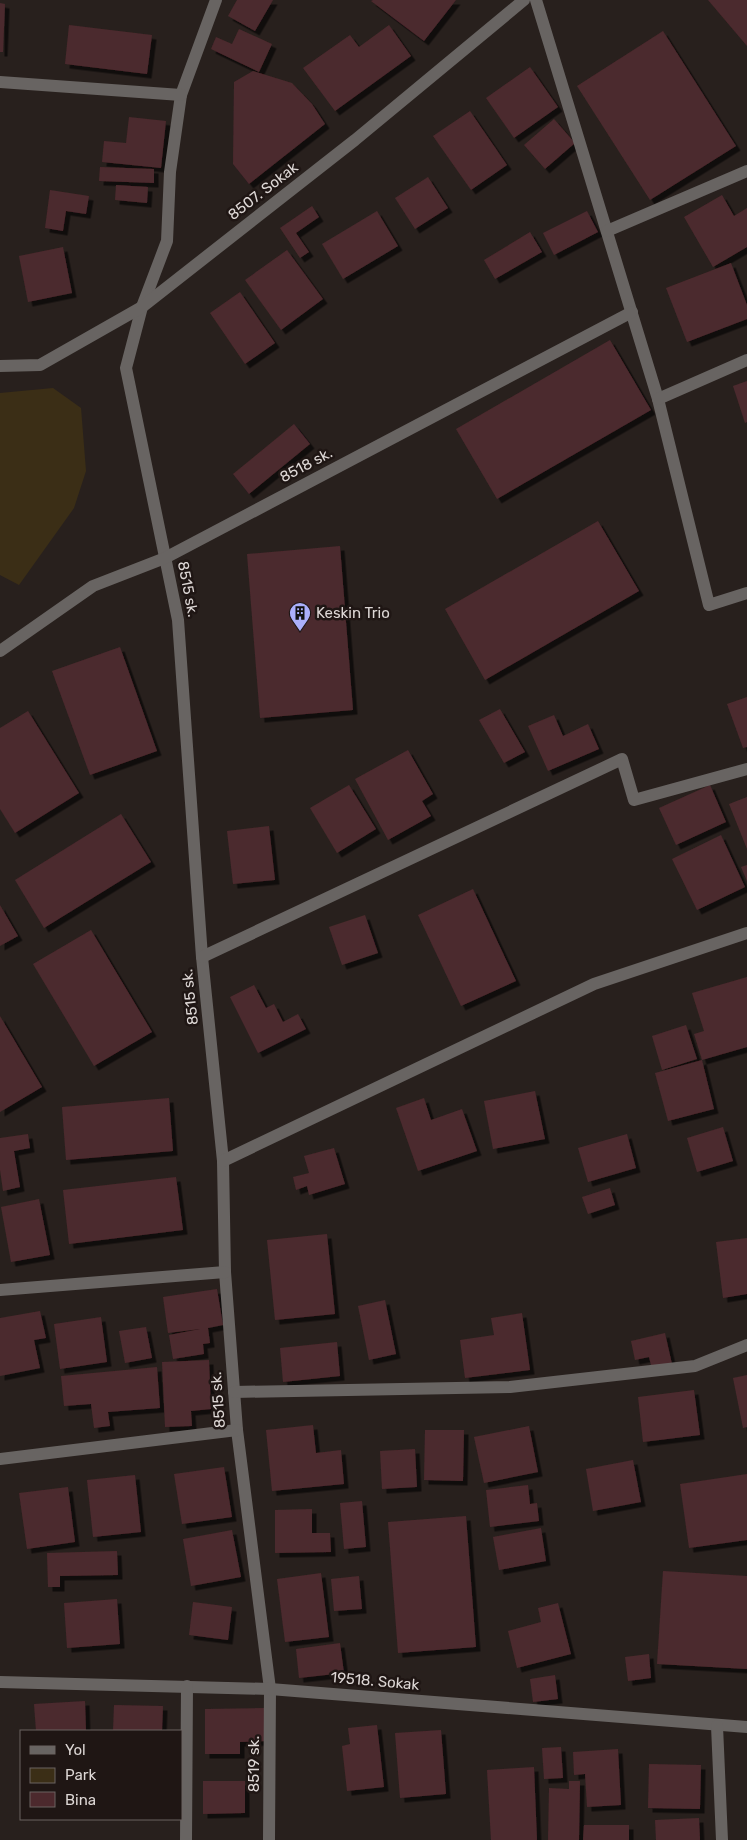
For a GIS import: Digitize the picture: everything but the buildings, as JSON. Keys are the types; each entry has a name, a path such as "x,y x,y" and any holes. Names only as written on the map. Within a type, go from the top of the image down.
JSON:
{"street":[{"name":"8515 sk.","path":"216,0 181,95 170,172 167,241 142,306 126,368 178,620 202,957 223,1161 225,1272 237,1430 270,1689"},
{"name":"8507. Sokak","path":"0,366 40,365 142,306 354,140 524,0"},
{"path":"536,0 658,399 709,605 747,593"},
{"path":"0,82 181,95"},
{"path":"607,231 747,171"},
{"name":"8518 sk.","path":"0,651 93,586 165,558 632,312"},
{"path":"658,399 747,360"},
{"path":"202,957 622,759 634,800 747,769"},
{"path":"223,1161 594,984 747,933"},
{"path":"0,1290 225,1272"},
{"path":"234,1392 510,1387 695,1366 747,1344"},
{"path":"0,1459 237,1430"},
{"name":"19518. Sokak","path":"0,1682 270,1689 747,1727"},
{"path":"186,1840 187,1686"},
{"name":"8519 sk.","path":"269,1840 270,1689"},
{"path":"716,1726 722,1840"}],"green space":[{"path":"53,388 81,408 86,471 74,508 19,585 0,575 0,393"}],"place":[{"name":"Keskin Trio","path":"300,632"}]}
